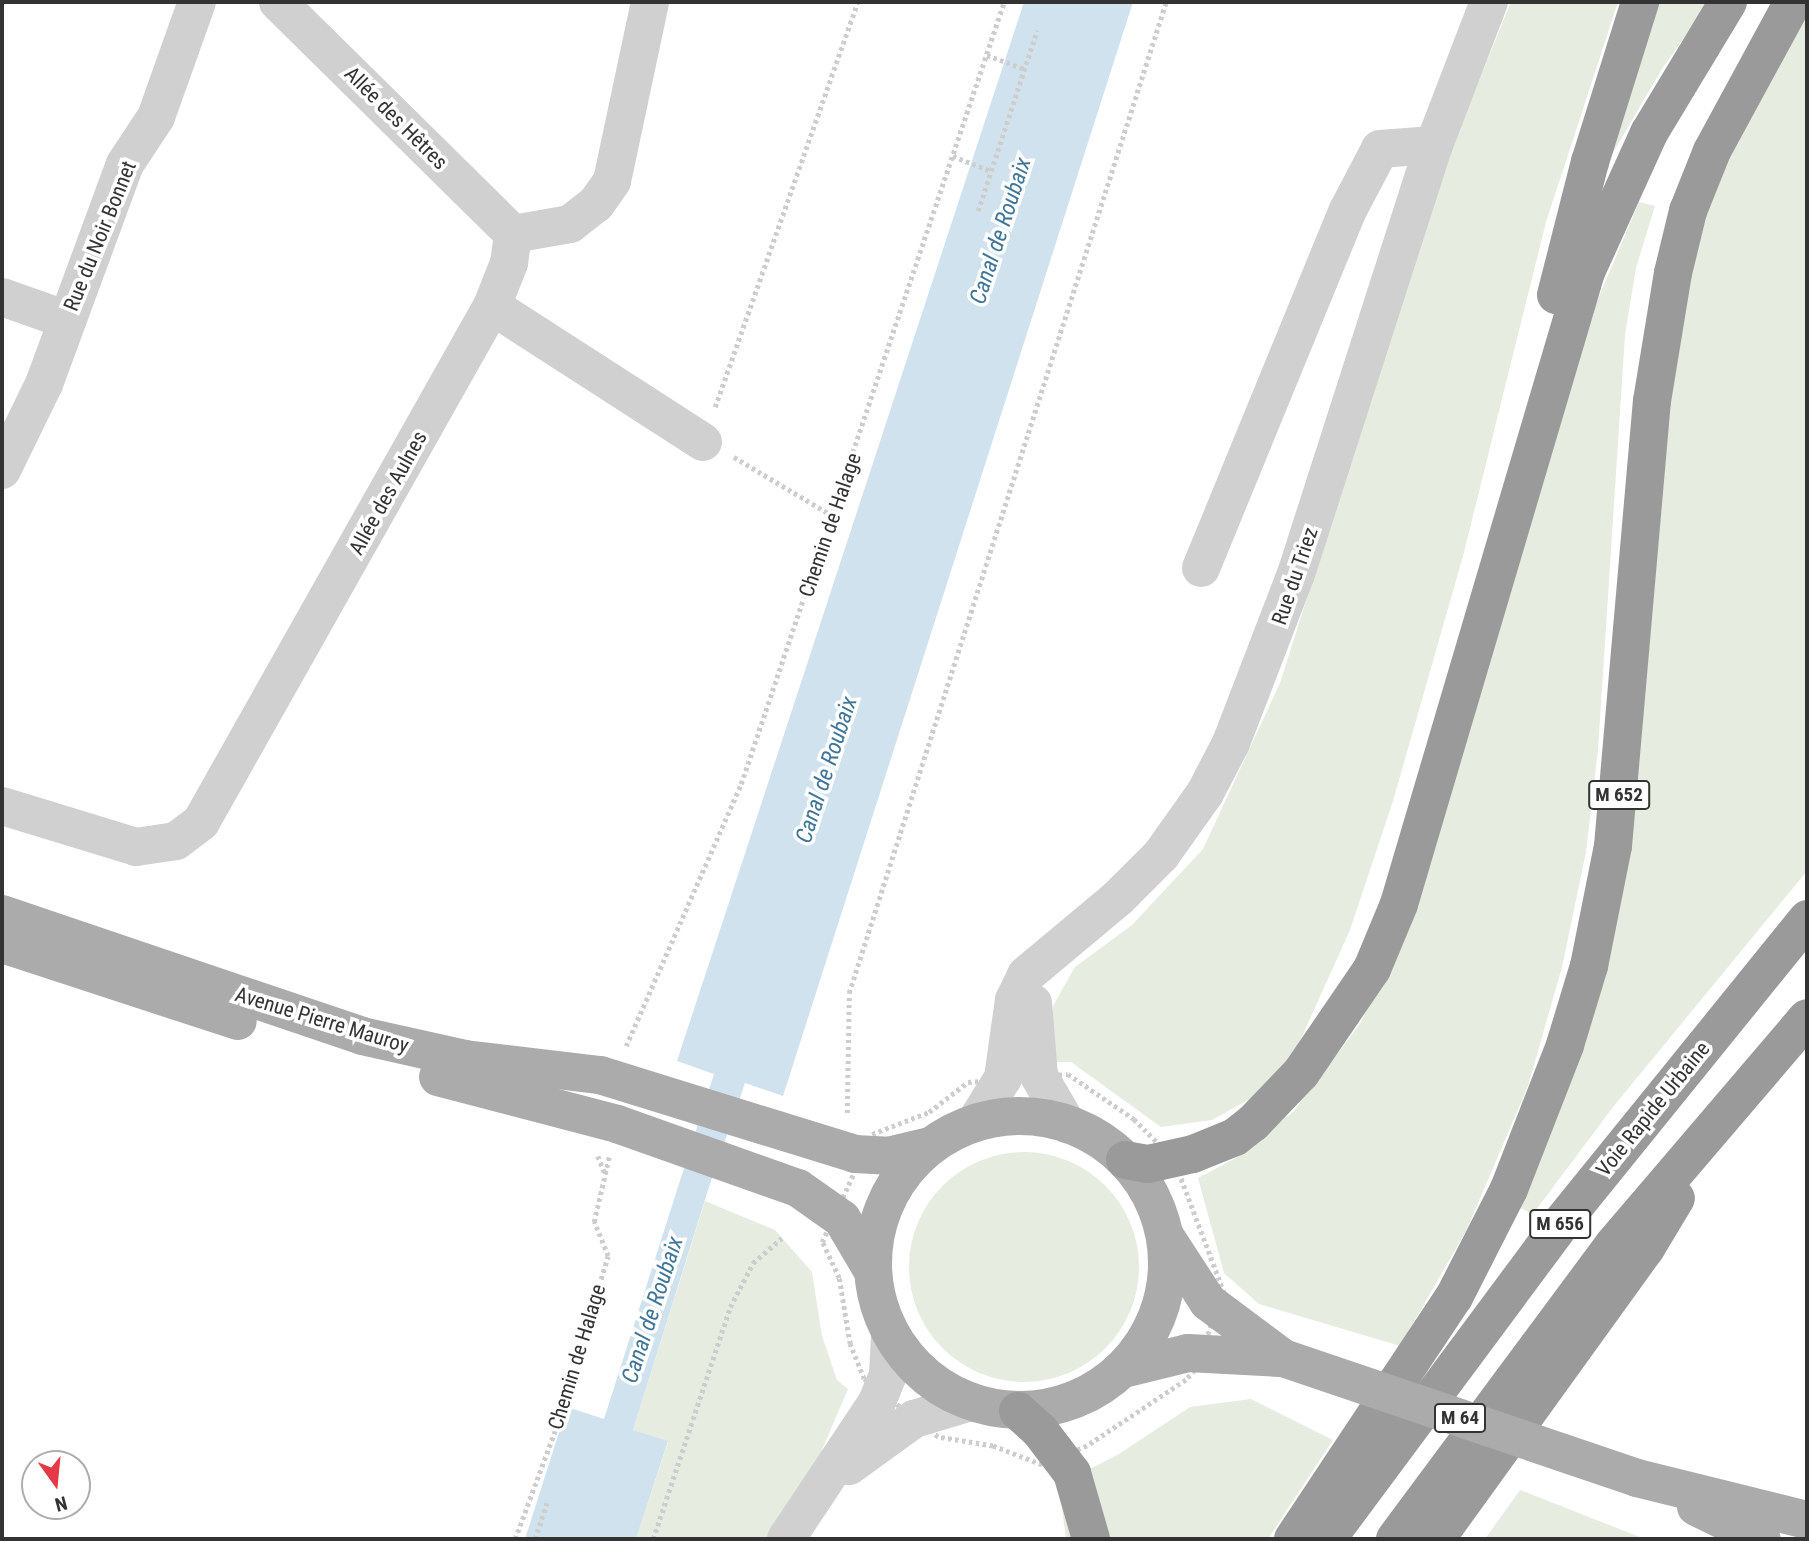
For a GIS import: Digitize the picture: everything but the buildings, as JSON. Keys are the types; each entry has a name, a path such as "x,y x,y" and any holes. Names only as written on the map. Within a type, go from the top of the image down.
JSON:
{"highway":[{"path":"1476,634 1584,188 1640,2"},
{"path":"1125,1160 1148,1164 1174,1159 1212,1148 1253,1123 1301,1073 1361,990 1399,904 1476,634 1586,272 1649,133 1728,2"},
{"name":"M 652","path":"1293,1539 1454,1297 1509,1189 1565,1045 1589,966 1614,835 1651,401 1665,307 1698,183 1743,87 1793,2"},
{"name":"Voie Rapide Urbaine","path":"1327,1539 1562,1222 1807,919"},
{"name":"M 656","path":"1395,1539 1606,1254 1718,1126 1807,1018"},
{"path":"1436,1539 1646,1248 1718,1126"},
{"path":"1018,1411 1062,1457 1082,1498 1091,1539"}],"main road":[{"name":"Avenue Pierre Mauroy","path":"2,914 362,1036 465,1059 600,1075 652,1088 789,1136 861,1155"},
{"name":"Avenue Pierre Mauroy","path":"2,944 293,1038 642,1133 770,1177 835,1212"},
{"path":"861,1155 888,1156 930,1146 975,1123 1021,1116 1067,1124 1098,1139 1125,1160 1146,1187 1164,1235 1163,1297 1148,1335 1123,1369 1074,1399 1018,1411 971,1402 933,1383 890,1335 878,1303 872,1270 875,1235 886,1202 905,1171 930,1146"},
{"path":"835,1212 857,1239 872,1270"},
{"name":"M 64","path":"1164,1235 1192,1282 1217,1311 1283,1358"},
{"name":"M 64","path":"1123,1369 1202,1352 1283,1358 1637,1478 1807,1520"},
{"name":"M 64","path":"1637,1478 1762,1539"}],"street":[{"name":"Rue du Noir Bonnet","path":"2,470 32,413 125,164 156,117 197,2"},
{"name":"Allée des Hêtres","path":"278,2 513,234"},
{"path":"513,234 570,224 596,204 612,181 650,2"},
{"name":"Rue du Triez","path":"1067,1124 1021,1077 1037,986 1056,950 1161,855 1206,793 1231,743 1325,490 1434,145 1489,2"},
{"path":"1201,568 1348,210 1380,149 1434,145"},
{"name":"Allée des Aulnes","path":"2,806 136,846 176,841 201,822 492,306 509,263 513,234"},
{"path":"2,297 67,320"},
{"path":"492,306 703,442"},
{"path":"975,1123 1021,1077"},
{"path":"786,1539 862,1430 881,1392 892,1356 890,1335"},
{"path":"813,1497 914,1419 971,1402"}],"path":[{"path":"703,442 858,2"},
{"name":"Chemin de Halage","path":"632,1038 741,784 1004,2"},
{"path":"847,1117 849,993 1166,2"},
{"path":"978,211 1037,30"},
{"path":"987,55 1025,69"},
{"path":"953,156 991,172"},
{"path":"756,471 833,516"},
{"path":"1068,1074 1134,1119 1174,1159 1224,1292 1202,1352 1186,1380 1062,1457 1042,1465 993,1446 937,1437 864,1379 850,1344 839,1278 822,1242 872,1134 929,1112 968,1082 1068,1074"},
{"name":"Chemin de Halage","path":"516,1539 559,1420 608,1256 594,1222 606,1173"},
{"path":"653,1539 730,1307 753,1263 782,1238"},
{"path":"535,1539 547,1503"}],"shaded area":[{"path":"1511,2 1618,2 1546,222 1463,556 1393,801 1350,930 1295,1052 1259,1094 1212,1120 1161,1127 1071,1062 1056,1062 1048,1038 1053,1006 1075,967 1132,925 1203,849 1280,683 1444,166"},
{"path":"1658,2 1709,2 1662,69 1607,163"},
{"path":"1807,9 1807,871 1613,1107 1533,1214 1520,1208 1571,1076 1660,430 1685,282 1722,165"},
{"path":"1639,202 1655,206 1636,268 1625,335 1598,750 1586,852 1562,967 1528,1086 1466,1231 1400,1346 1259,1304 1224,1273 1198,1178 1234,1159 1293,1112 1360,1024 1421,894 1587,325"},
{"path":"1024,1152 1046,1154 1068,1161 1088,1171 1113,1194 1134,1234 1139,1267 1137,1289 1130,1311 1120,1331 1097,1356 1057,1377 1024,1382 1002,1380 980,1373 960,1363 935,1340 914,1300 909,1267 911,1245 918,1223 928,1203 951,1178 991,1157"},
{"path":"705,1201 775,1230 812,1272 822,1336 837,1380 848,1389 819,1457 772,1539 636,1539 668,1442 633,1430"},
{"path":"1251,1399 1333,1440 1268,1539 1066,1539 1059,1485 1119,1454 1190,1407"},
{"path":"1520,1490 1645,1539 1485,1539"}],"water":[{"name":"Canal de Roubaix","path":"1024,2 1133,2 783,1096 745,1083 709,1187 633,1430 668,1441 636,1539 525,1539 567,1407 604,1419 714,1074 677,1061"}]}
